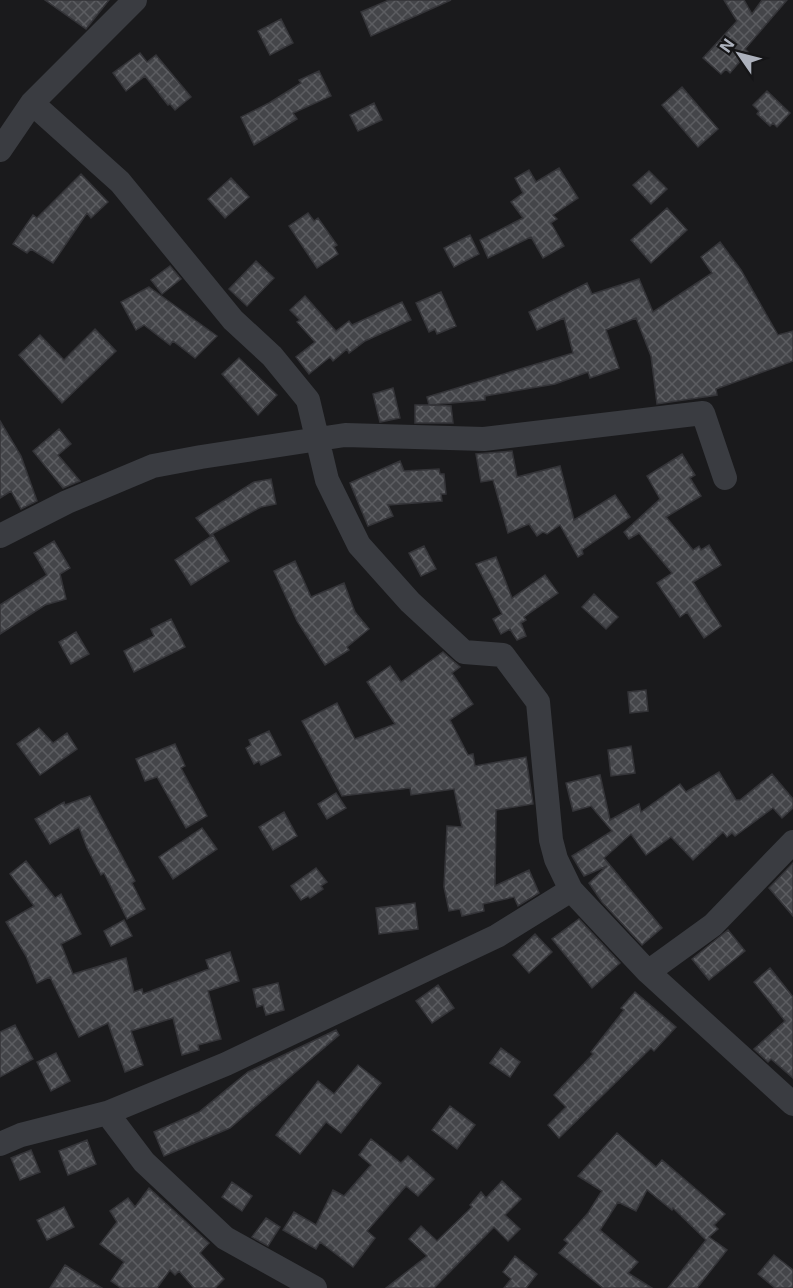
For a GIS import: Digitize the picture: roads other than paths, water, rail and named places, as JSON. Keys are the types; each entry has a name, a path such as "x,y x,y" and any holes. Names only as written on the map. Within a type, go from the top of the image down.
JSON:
{"street":[{"path":"0,150 32,103 135,0"},
{"path":"32,103 120,182 233,320 272,356 308,400 327,480 359,545 410,602 464,652 503,655 538,702 551,840 556,859 571,890 648,972 793,1104"},
{"path":"0,536 67,502 153,466 345,435 484,439 703,413 725,478"},
{"path":"648,972 714,925 793,842"},
{"path":"0,1144 21,1135 107,1113 226,1064 497,936 571,890"},
{"path":"107,1113 144,1162 225,1238 315,1288"}]}
